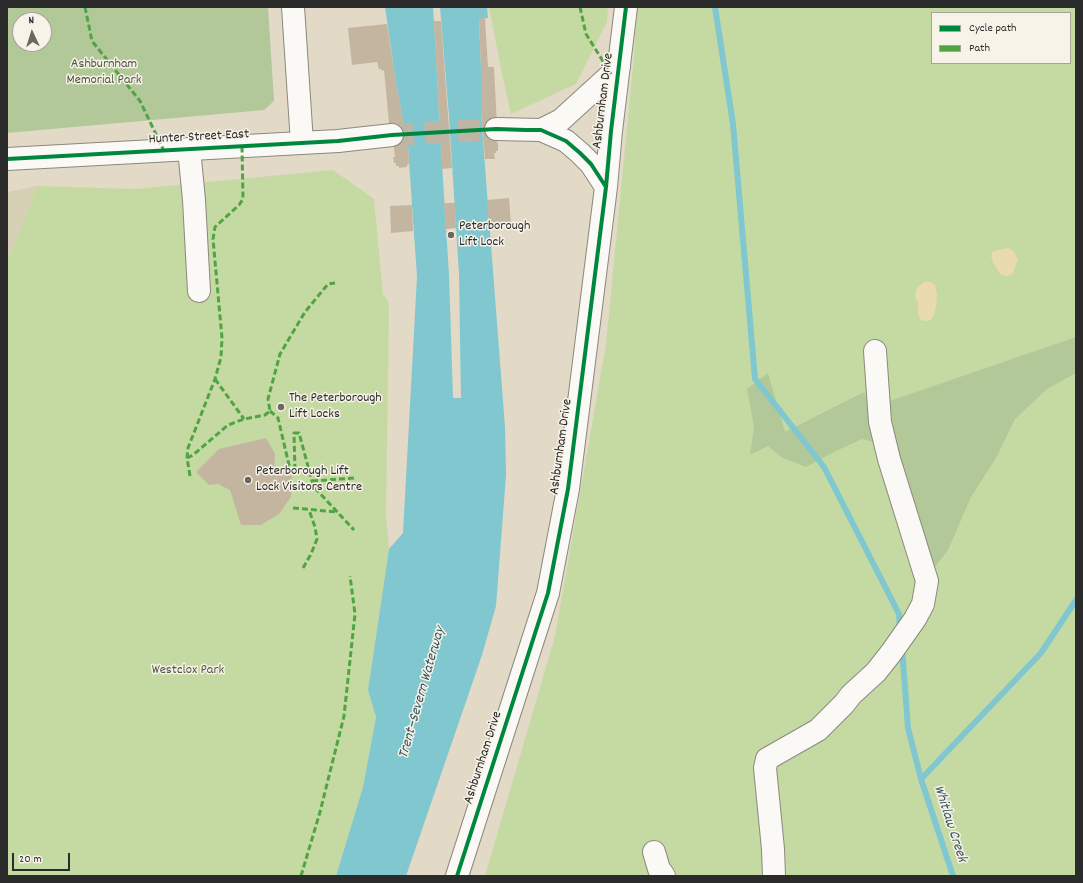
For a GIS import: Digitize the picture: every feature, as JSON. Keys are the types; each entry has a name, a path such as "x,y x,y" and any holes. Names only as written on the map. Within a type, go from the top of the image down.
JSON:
{"street":[{"path":"293,7 302,143"},
{"name":"Ashburnham Drive","path":"458,876 548,593 568,489 606,187 611,131 626,7"},
{"path":"541,130 561,120 619,67"},
{"path":"496,129 541,130 566,141 591,164 606,187"},
{"name":"Hunter Street East","path":"7,160 338,141 392,135"},
{"path":"189,149 194,200 199,291"},
{"path":"774,876 773,849 765,768 767,759 818,730 876,672 915,619 923,604 927,581 880,422 875,351"},
{"path":"654,852 659,869 664,876"}],"shaded area":[{"path":"37,186 7,263 7,192"}],"green space":[{"name":"Ashburnham Memorial Park","path":"7,7 268,7 274,101 264,110 7,133"},
{"path":"489,7 608,7 607,22 576,84 511,114"},
{"path":"636,7 1076,7 1076,876 485,876 555,636 606,344 634,56"},
{"name":"Westclox Park","path":"333,170 374,199 383,295 387,299 389,306 386,515 389,549 368,690 376,716 363,787 336,876 7,876 7,263 37,186 135,189"},
{"path":"1076,337 1076,373 1047,389 1015,419 996,458 971,497 948,550 931,572 884,403"},
{"path":"768,373 785,432 864,392 874,418 873,442 862,439 806,467 781,457 768,446 750,455 754,427 747,389"}],"sand":[{"path":"1009,248 1014,252 1018,260 1012,275 1005,276 1000,274 991,256 993,251"},
{"path":"924,282 931,282 935,285 937,295 934,315 930,320 926,321 921,320 918,314 918,303 915,296 916,290"}],"water":[{"name":"Trent–Severn Waterway","path":"385,7 433,7 449,275 453,398 461,398 459,274 449,116 440,7 487,7 488,18 479,19 481,114 505,427 506,475 496,606 482,655 406,876 336,876 363,787 376,717 368,690 389,549 403,533 417,277 408,147 396,83"}],"building":[{"path":"485,18 488,67 494,67 498,143 498,151 494,153 495,159 485,159 481,114 479,19"},
{"path":"434,21 441,21 452,168 442,169"},
{"path":"387,24 408,147 409,164 407,167 399,168 399,166 396,166 396,163 394,163 393,157 395,157 392,133 390,133 384,70 382,71 379,69 377,62 352,65 348,28"},
{"path":"509,198 511,224 489,226 487,200"},
{"path":"444,203 455,203 456,228 446,229"},
{"path":"412,205 413,231 391,233 390,206"},
{"name":"Peterborough Lift Lock Visitors Centre","path":"266,438 275,454 274,475 292,476 291,497 279,514 261,525 241,525 230,490 218,484 209,485 196,472 219,449"}],"waterway":[{"path":"715,7 733,124 755,379 824,467 899,614 900,629"},
{"path":"921,779 1041,653 1076,600"},
{"name":"Whitlaw Creek","path":"902,648 908,728 921,779 953,876"}],"tunnel":[{"path":"392,135 496,129"}],"marked path":[{"path":"85,7 92,41 140,101 164,151"},
{"path":"580,7 586,34 611,74"},
{"path":"190,476 187,458 188,448 215,379 221,357 222,338 213,239 215,227 239,205 243,199 242,146"},
{"path":"187,458 193,455 228,425 244,419 265,415 270,411 268,399 280,354 305,312 328,284 335,283"},
{"path":"215,379 244,419"},
{"path":"270,411 278,418 289,465 295,473 294,433 299,433 315,488 354,530"},
{"path":"312,481 355,478"},
{"path":"293,508 338,512"},
{"path":"303,568 317,539 315,527 309,510"},
{"path":"301,876 320,812 344,716 355,614 350,576"}],"cycle path":[{"path":"457,876 548,593 568,489 606,187 611,131 626,7"},
{"path":"7,159 338,141 392,135 496,129 541,130 566,141 580,153 591,164 606,187"}],"place":[{"name":"Peterborough Lift Lock","path":"451,235"},
{"name":"The Peterborough Lift Locks","path":"281,407"},
{"name":"Peterborough Lift Lock Visitors Centre","path":"248,480"}]}
